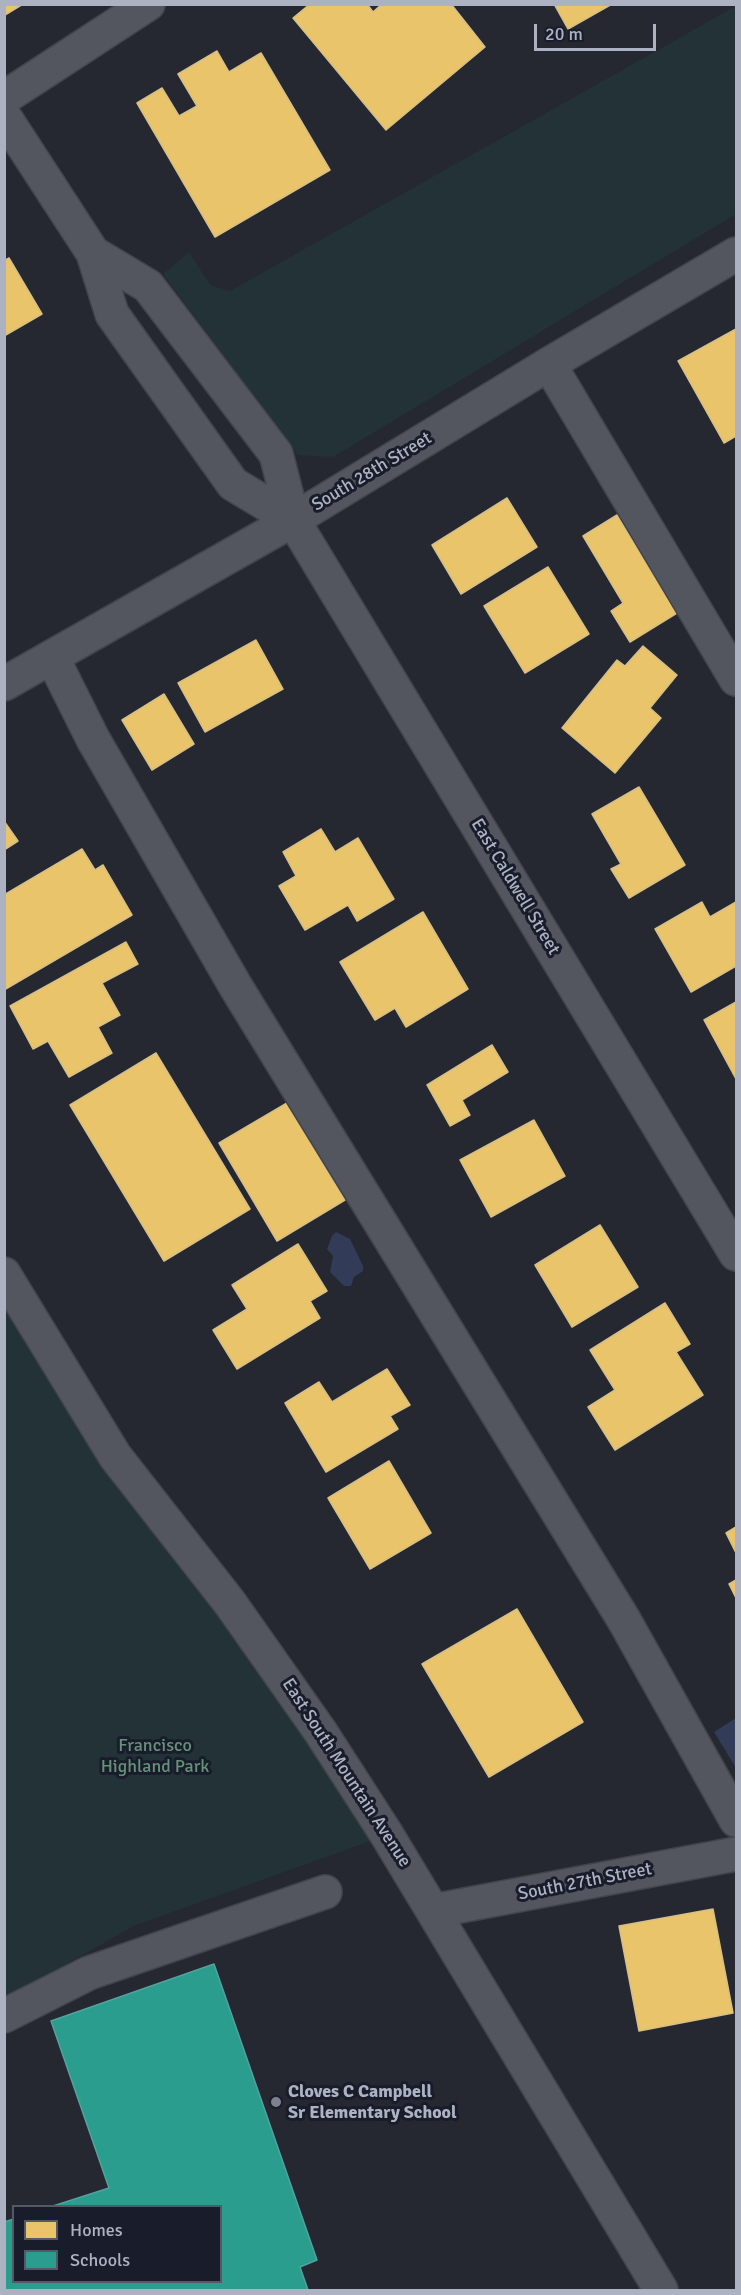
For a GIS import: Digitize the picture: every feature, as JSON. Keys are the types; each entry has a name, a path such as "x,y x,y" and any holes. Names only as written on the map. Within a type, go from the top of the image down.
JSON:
{"street":[{"path":"4,98 148,4"},
{"name":"East Caldwell Street","path":"4,116 93,253 112,314 233,484 293,520"},
{"name":"East Caldwell Street","path":"93,253 147,286 276,454 293,520 736,1254"},
{"name":"South 28th Street","path":"4,684 293,520 549,364 736,254"},
{"path":"139,351 176,323"},
{"path":"549,364 736,679"},
{"path":"52,657 93,739 236,987 624,1620 736,1820"},
{"name":"East South Mountain Avenue","path":"4,1274 115,1456 230,1603 275,1665 375,1816 661,2290"},
{"name":"South 27th Street","path":"433,1911 736,1854"},
{"path":"4,2016 89,1973 325,1892"}],"green space":[{"path":"736,6 736,214 333,457 298,455 163,274 189,252 210,285 230,291"},
{"name":"Francisco Highland Park","path":"4,1274 387,1835 136,1925 5,1998"}],"water":[{"path":"336,1232 350,1239 363,1266 363,1271 354,1277 351,1286 344,1286 330,1272 333,1256 327,1249"},
{"path":"736,1718 736,1768 714,1732"}],"building: Homes":[{"path":"4,4 23,4 5,15"},
{"path":"310,4 367,4 373,12 382,4 451,4 485,47 386,130 293,18"},
{"path":"554,4 612,4 568,29"},
{"path":"217,51 229,72 261,53 330,170 215,237 137,103 162,88 179,116 197,106 178,74"},
{"path":"9,258 42,314 4,336 4,261"},
{"path":"736,329 736,436 724,443 678,361"},
{"path":"507,498 537,547 461,594 432,545"},
{"path":"617,515 677,613 630,642 611,611 623,603 583,536"},
{"path":"548,567 589,634 525,673 484,606"},
{"path":"256,640 283,689 205,732 178,683"},
{"path":"643,646 677,675 650,708 661,718 615,773 562,728 617,660 625,666"},
{"path":"164,694 194,744 152,770 122,720"},
{"path":"639,787 685,865 629,898 611,869 621,864 592,814"},
{"path":"4,821 18,841 4,850"},
{"path":"321,829 335,852 358,838 394,899 357,921 348,905 305,930 279,886 296,876 283,852"},
{"path":"82,849 95,870 103,865 132,915 4,990 4,895"},
{"path":"702,902 710,917 736,902 736,966 691,992 655,929"},
{"path":"423,912 468,989 406,1027 395,1008 375,1020 340,962"},
{"path":"126,942 138,964 102,983 120,1015 98,1027 112,1053 69,1077 48,1041 33,1049 10,1006"},
{"path":"736,1002 736,1079 704,1020"},
{"path":"492,1045 508,1072 462,1100 470,1115 450,1126 427,1085"},
{"path":"156,1053 250,1209 164,1261 70,1105"},
{"path":"287,1103 345,1200 277,1241 219,1143"},
{"path":"534,1120 565,1176 491,1217 460,1160"},
{"path":"600,1225 638,1287 572,1327 535,1265"},
{"path":"298,1244 327,1291 310,1301 320,1318 237,1369 213,1330 247,1309 232,1285"},
{"path":"665,1303 690,1344 676,1352 703,1395 615,1450 588,1407 615,1390 590,1350"},
{"path":"387,1369 410,1405 390,1416 398,1429 326,1472 285,1403 319,1382 332,1402"},
{"path":"389,1461 431,1533 370,1569 328,1498"},
{"path":"736,1527 736,1553 726,1533"},
{"path":"736,1580 736,1598 729,1584"},
{"path":"517,1609 583,1722 489,1777 422,1664"},
{"path":"713,1909 733,2013 639,2031 619,1926"}],"building: Schools":[{"path":"214,1964 317,2260 300,2267 308,2290 4,2290 4,2222 12,2220 12,2283 222,2283 222,2205 56,2205 109,2188 51,2021"}],"place":[{"name":"Cloves C Campbell Sr Elementary School","path":"276,2102"}]}
